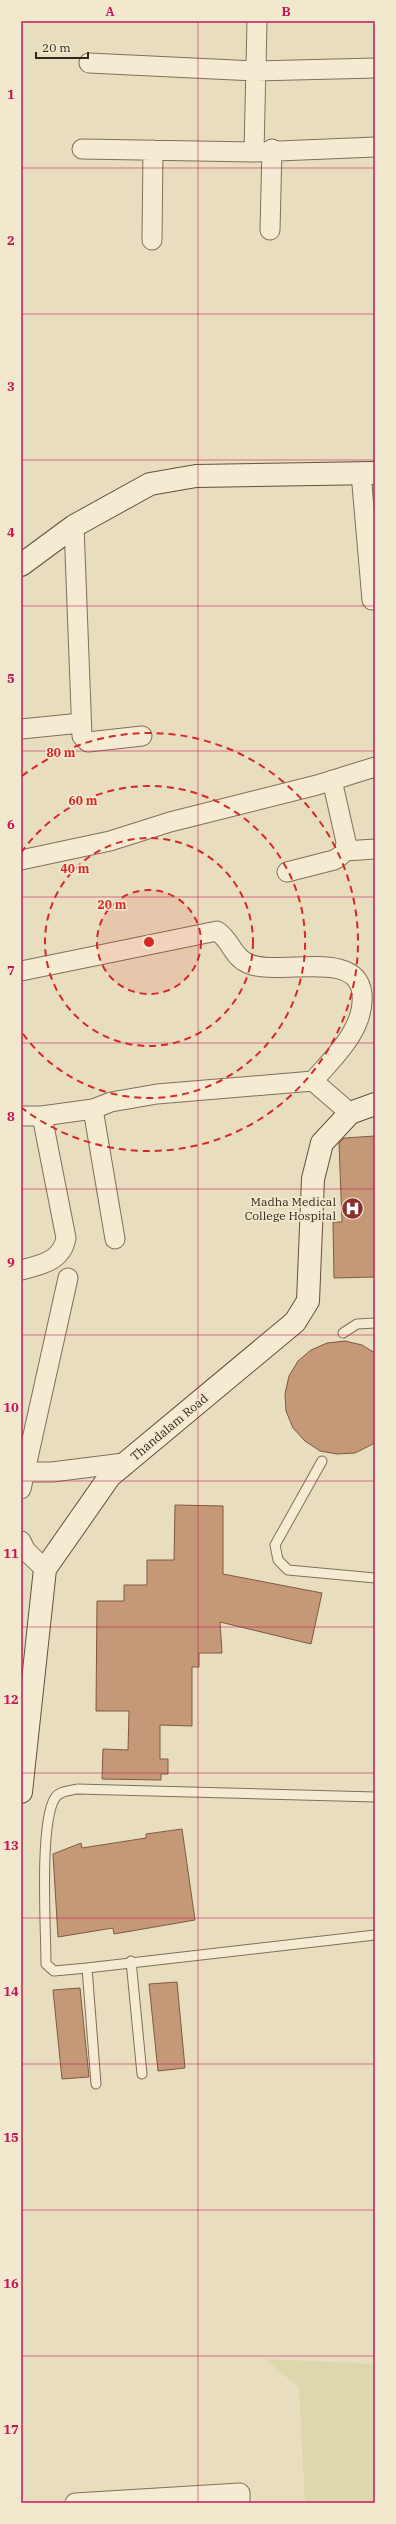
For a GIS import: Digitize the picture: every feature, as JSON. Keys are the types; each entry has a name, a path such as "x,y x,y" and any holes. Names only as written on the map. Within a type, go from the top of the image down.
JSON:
{"street":[{"path":"257,21 255,70 270,230"},
{"path":"89,63 255,70 375,68"},
{"path":"82,149 263,150 375,147"},
{"path":"152,240 153,150"},
{"path":"21,564 74,526 150,484 188,477 368,473 372,600"},
{"path":"74,526 82,736 88,742 142,736"},
{"path":"21,729 81,723"},
{"path":"21,860 110,841 170,822 332,780 375,767"},
{"path":"287,872 334,860 341,856 345,851 346,842 332,780"},
{"path":"345,851 375,848"},
{"path":"21,971 217,931 226,937 234,954 247,964 271,968 332,968 350,972 361,984 363,1006 347,1041 313,1081 157,1094 111,1102 93,1109 42,1116 21,1116"},
{"path":"313,1081 350,1113"},
{"name":"Thandalam Road","path":"22,1781 45,1569 110,1476 295,1322 308,1301 313,1179 322,1143 350,1113 375,1104"},
{"path":"93,1109 115,1238"},
{"path":"21,1270 44,1264 56,1257 64,1249 66,1238 42,1116"},
{"path":"68,1278 22,1478 52,1472 124,1463"},
{"path":"21,1541 26,1552 45,1569"},
{"path":"74,2503 240,2493 240,2503"}],"lane":[{"path":"343,1333 357,1324 375,1323"},
{"path":"322,1461 275,1545 278,1560 288,1570 375,1578"},
{"path":"375,1797 77,1789 62,1792 55,1798 46,1836 46,1964 54,1971 131,1961 375,1935"},
{"path":"131,1961 142,2074"},
{"path":"86,1968 96,2084"}],"shaded area":[{"path":"266,2359 375,2364 375,2503 305,2503 299,2388"}],"building":[{"name":"Madha Medical College Hospital","path":"375,1136 375,1277 334,1278 333,1222 342,1222 339,1143 344,1138"},
{"path":"345,1341 362,1345 375,1353 375,1443 355,1453 337,1454 320,1451 305,1441 293,1428 286,1411 285,1394 289,1376 298,1361 311,1350 327,1343"},
{"path":"175,1505 223,1506 223,1574 322,1593 311,1644 220,1622 222,1653 199,1653 199,1667 192,1667 192,1726 160,1725 160,1759 168,1759 168,1774 161,1774 161,1780 102,1779 103,1749 128,1750 129,1711 96,1711 97,1601 124,1601 124,1585 147,1585 147,1560 174,1560"},
{"path":"182,1829 195,1920 114,1934 113,1928 58,1937 53,1854 81,1843 82,1848 146,1838 146,1834"},
{"path":"177,1982 185,2068 158,2071 149,1984"},
{"path":"80,1988 89,2077 62,2079 53,1990"}],"place":[{"name":"Madha Medical College Hospital","path":"352,1208"}]}
